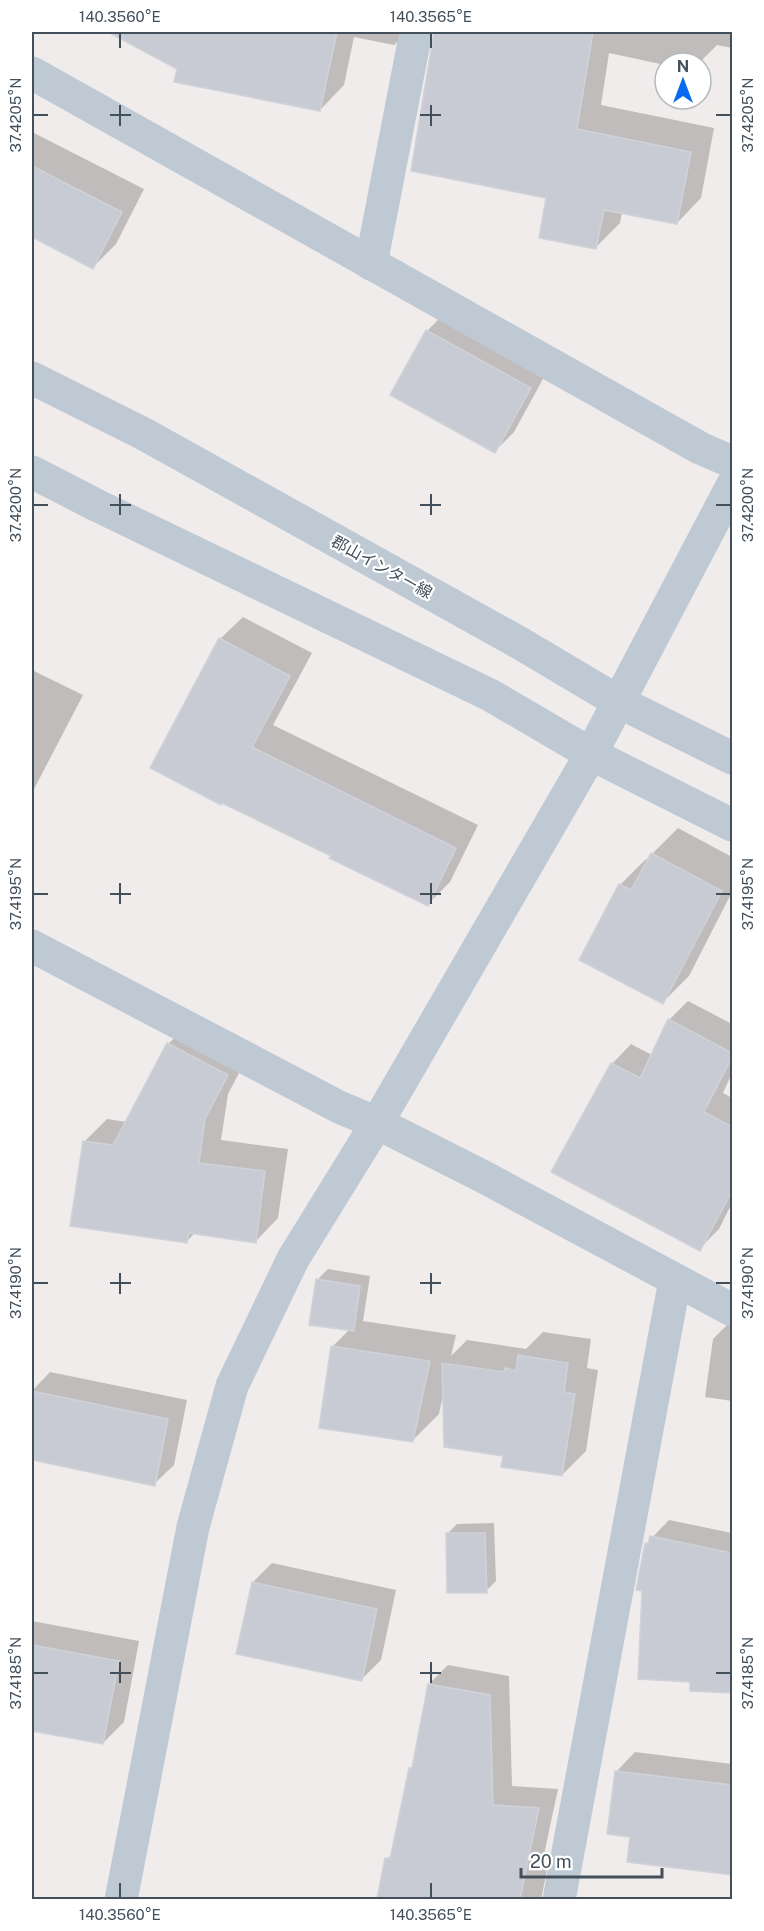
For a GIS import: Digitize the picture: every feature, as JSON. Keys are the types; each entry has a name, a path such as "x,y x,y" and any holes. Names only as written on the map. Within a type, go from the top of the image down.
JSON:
{"street":[{"path":"371,264 416,32"},
{"path":"32,73 700,448 732,462"},
{"name":"郡山インター線","path":"32,378 144,434 518,642 620,702 732,758"},
{"path":"32,472 490,694 591,754 732,825"},
{"path":"121,1899 193,1527 232,1386 293,1259 377,1123 591,754 732,486"},
{"path":"32,946 339,1107 377,1123 482,1176 732,1310"},
{"path":"559,1899 675,1280"}],"building":[{"path":"108,32 337,32 320,111 174,82 177,69"},
{"path":"434,32 593,32 577,129 691,152 677,224 604,210 596,249 539,238 546,198 411,171"},
{"path":"32,166 122,212 93,269 32,237"},
{"path":"426,330 531,388 495,453 390,395"},
{"path":"219,638 290,676 252,747 456,848 428,906 150,768"},
{"path":"651,853 722,891 663,1004 579,960 619,884 631,890"},
{"path":"668,1019 732,1053 704,1112 732,1127 732,1191 700,1251 551,1172 611,1063 640,1078"},
{"path":"167,1043 228,1075 205,1119 199,1163 265,1171 256,1243 189,1233 187,1243 70,1226 83,1141 113,1145"},
{"path":"316,1279 360,1286 354,1331 309,1325"},
{"path":"331,1346 430,1361 413,1442 319,1428"},
{"path":"518,1355 568,1363 564,1392 575,1394 562,1476 501,1467 503,1456 444,1447 442,1363 504,1372 505,1368 516,1371"},
{"path":"32,1391 168,1419 155,1486 32,1460"},
{"path":"446,1533 485,1533 487,1593 447,1593"},
{"path":"650,1536 732,1553 732,1693 690,1691 690,1682 638,1679 642,1591 636,1590 645,1543 648,1544"},
{"path":"252,1582 377,1609 362,1681 236,1654"},
{"path":"32,1645 119,1661 103,1744 32,1731"},
{"path":"428,1684 490,1695 493,1805 539,1808 520,1899 377,1899 385,1858 390,1859 409,1768 412,1768"},
{"path":"615,1771 732,1785 732,1875 627,1862 630,1837 607,1834"}]}
